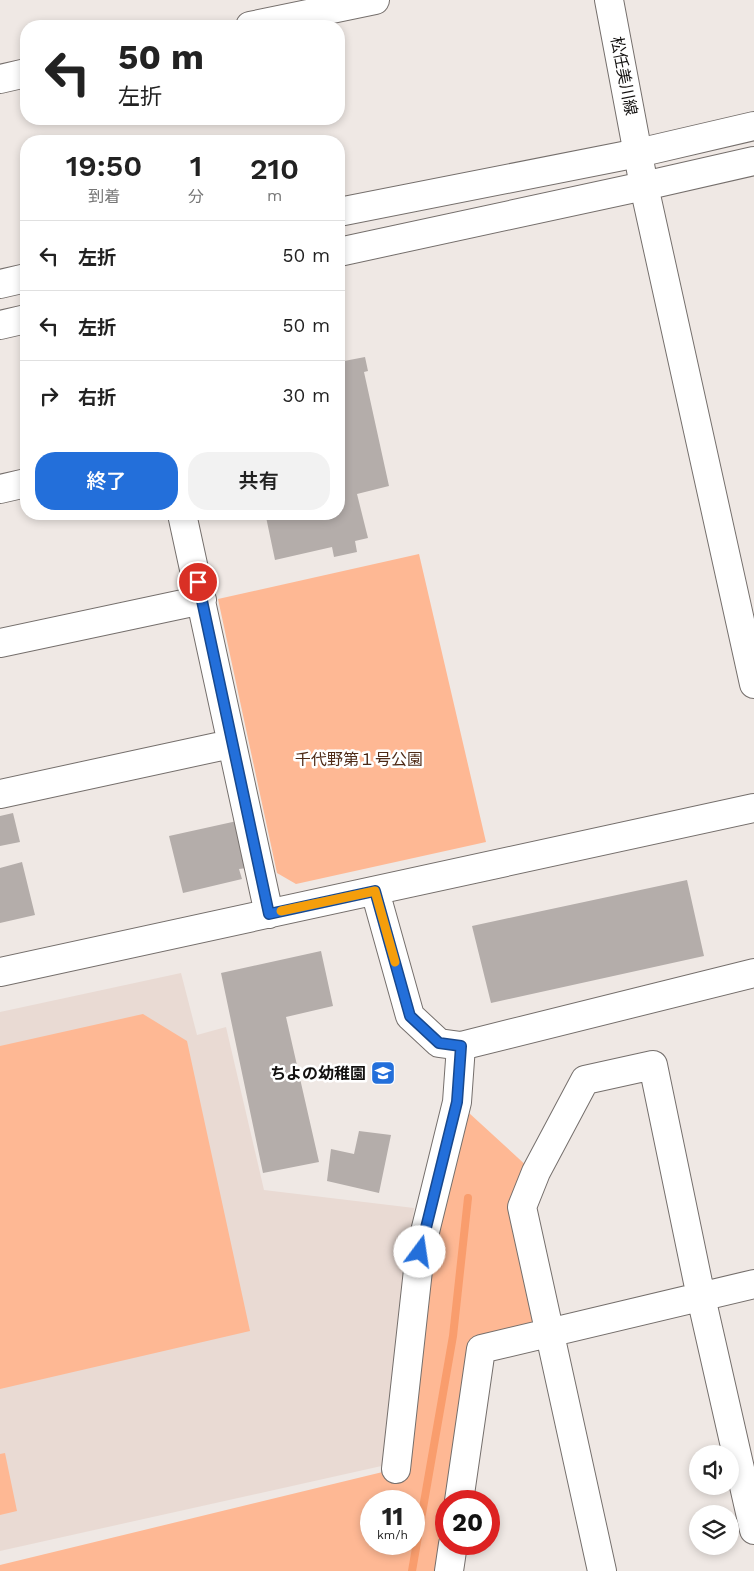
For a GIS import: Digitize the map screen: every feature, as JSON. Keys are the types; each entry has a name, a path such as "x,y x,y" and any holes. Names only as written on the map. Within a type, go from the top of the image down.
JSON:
{"street":[{"path":"279,20 374,0"},
{"name":"松任美川線","path":"610,0 644,186 754,684"},
{"path":"0,79 20,75"},
{"path":"345,211 638,153 754,126"},
{"path":"345,251 754,161"},
{"path":"0,284 20,279"},
{"path":"0,325 20,320"},
{"path":"0,489 20,484"},
{"path":"183,520 269,914"},
{"path":"0,643 202,600"},
{"path":"0,794 231,744"},
{"path":"0,972 754,808"},
{"path":"375,891 410,1016 439,1043 461,1046 754,973"},
{"path":"396,1469 420,1252 457,1102 461,1046"},
{"path":"602,1571 522,1207 536,1172 585,1080 653,1065 701,1297 754,1530"},
{"path":"461,1490 481,1349 551,1334 754,1284"},
{"path":"450,1571 452,1555"}],"shaded area":[{"path":"181,973 197,1035 226,1027 264,1190 414,1208 386,1465 0,1551 0,1012"}],"green space":[{"name":"千代野第１号公園","path":"419,554 486,842 296,884 277,873 218,599"},
{"path":"143,1014 187,1041 250,1331 0,1389 0,1046"},
{"path":"457,1102 529,1168 539,1325 475,1336 452,1490 435,1490 435,1555 441,1555 439,1571 0,1571 0,1565 395,1469"},
{"path":"5,1453 17,1511 0,1515 0,1454"}],"building":[{"path":"365,357 368,371 364,372 389,486 357,494 368,538 355,541 357,552 334,557 332,547 275,560 267,520 345,520 345,361"},
{"path":"13,813 20,842 0,846 0,816"},
{"path":"237,821 247,868 239,869 242,879 183,893 169,836"},
{"path":"22,862 35,915 0,923 0,868"},
{"path":"687,880 704,956 491,1003 472,926"},
{"path":"321,951 333,1006 286,1017 319,1162 263,1173 221,973"},
{"path":"359,1131 391,1135 379,1193 327,1181 331,1149 354,1154"}],"waterway":[{"path":"412,1571 453,1336 468,1198"}],"slow traffic":[{"path":"281,911 375,891 395,962"}],"place":[{"name":"ちよの幼稚園","path":"383,1073"}],"route":[{"path":"198,582 231,744 269,914 375,891 410,1016 439,1043 461,1046 457,1102 420,1252"}]}
